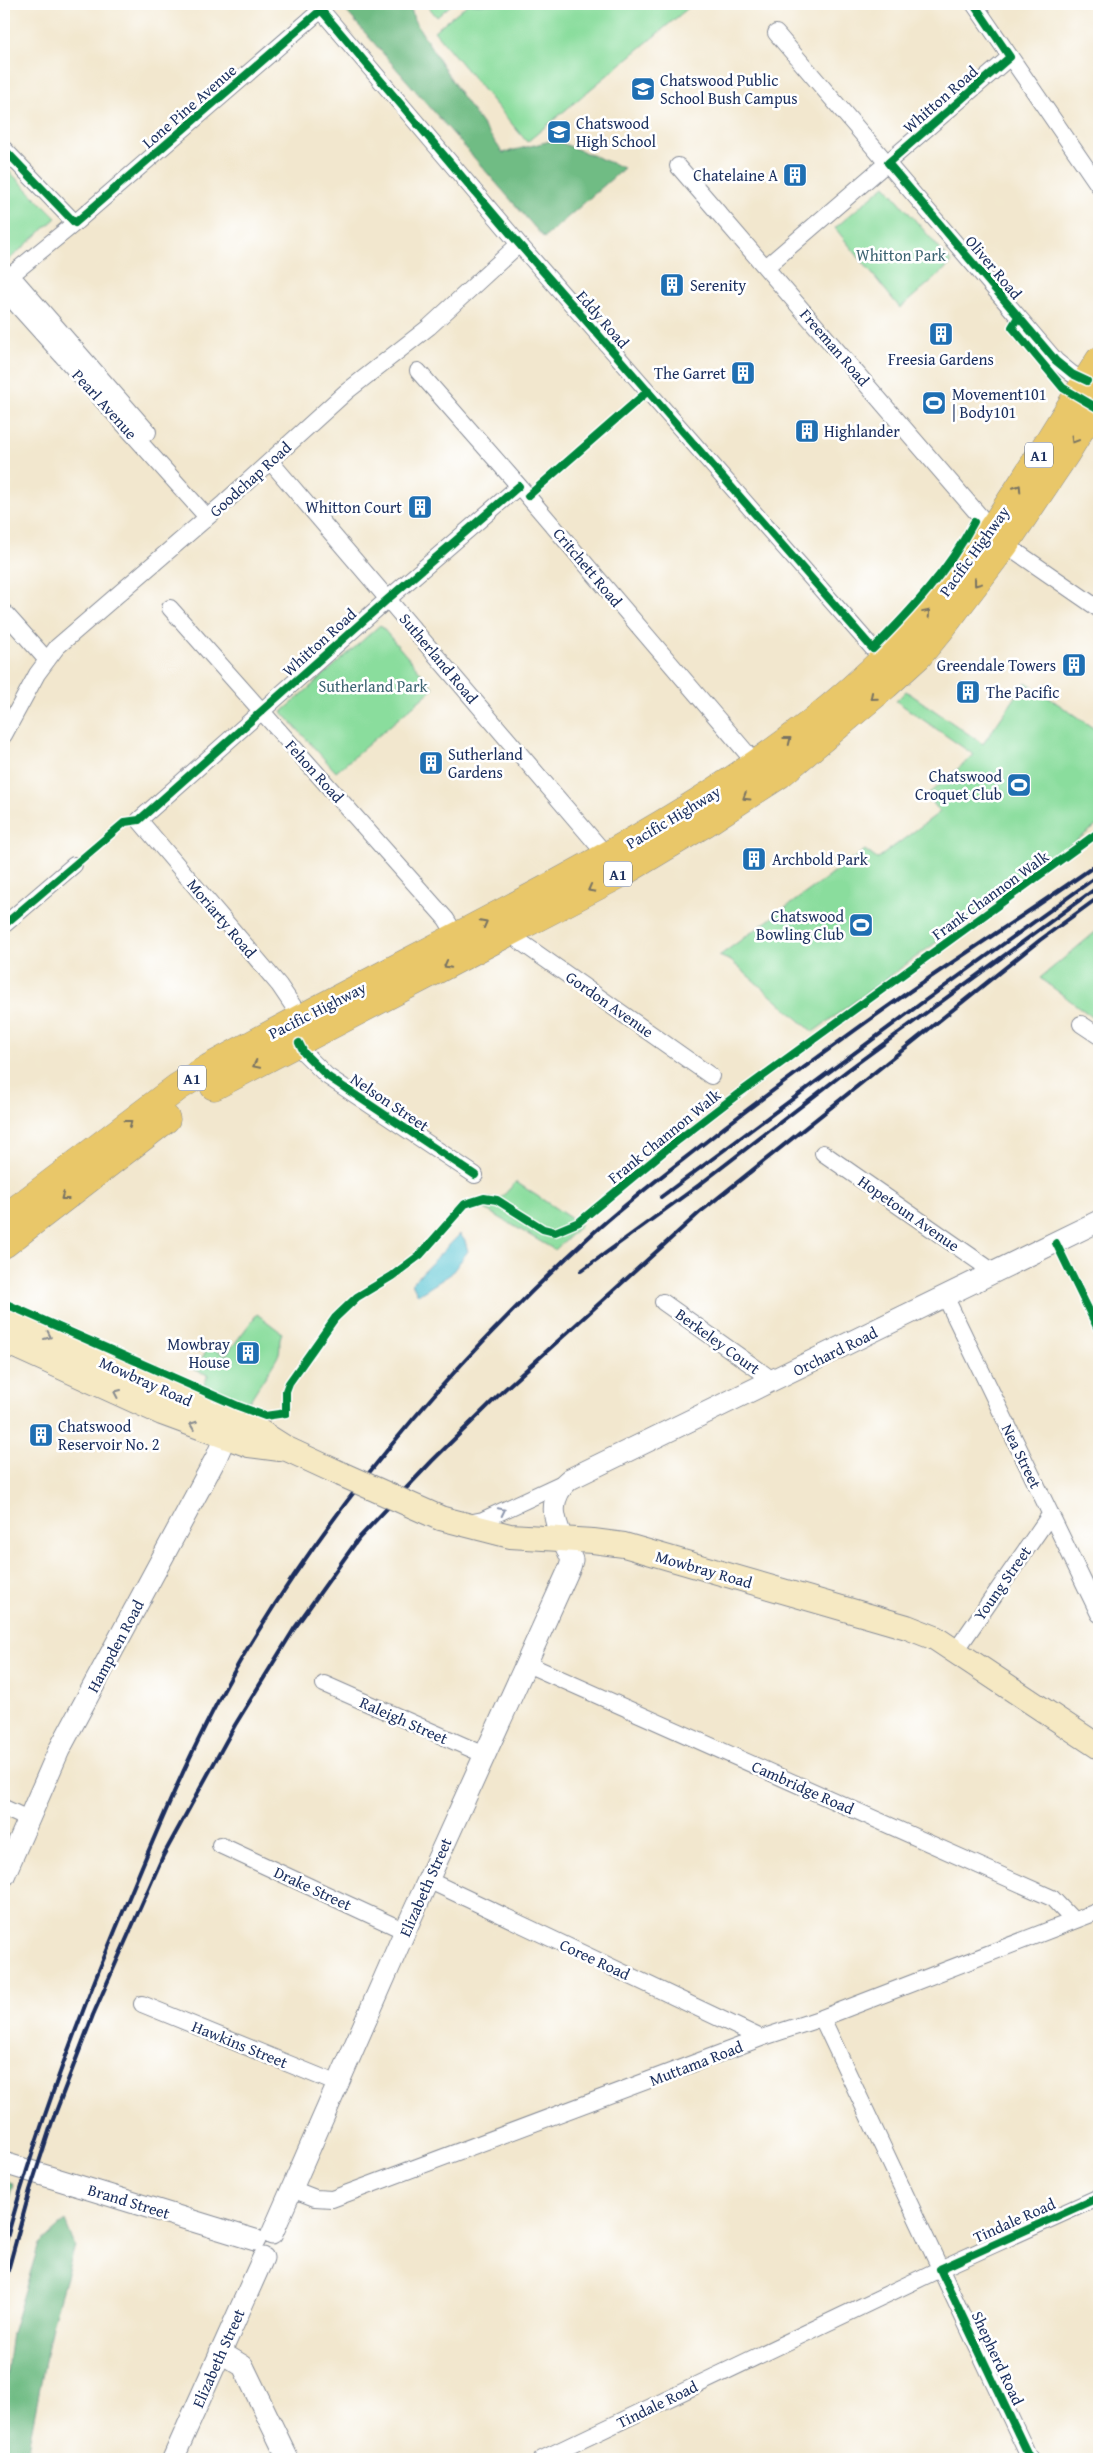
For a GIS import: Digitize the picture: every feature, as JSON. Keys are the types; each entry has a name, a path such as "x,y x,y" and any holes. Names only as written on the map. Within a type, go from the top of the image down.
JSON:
{"highway":[{"name":"Pacific Highway","path":"4,1244 201,1094 233,1076 300,1031 457,937 607,856 757,765 818,717 882,660 998,536 1066,453 1096,382"},
{"name":"Pacific Highway","path":"4,1219 178,1087 216,1064 300,1031 508,933 620,874 713,818 780,774 918,656 974,586 998,536"}],"main road":[{"name":"Mowbray Road","path":"4,1316 229,1428 249,1445 287,1449 385,1496 448,1521 510,1536 564,1541 607,1542 907,1627 935,1638 1099,1747"},
{"name":"Mowbray Road","path":"4,1341 145,1406 229,1428"}],"street":[{"path":"974,4 1099,186"},
{"name":"Lone Pine Avenue","path":"76,223 318,7"},
{"name":"Eddy Road","path":"318,7 520,244 882,660"},
{"name":"Oliver Road","path":"776,33 1056,361 1072,374 1096,382"},
{"name":"Whitton Road","path":"766,268 1010,57"},
{"path":"4,149 76,223"},
{"name":"Freeman Road","path":"678,166 998,536 1099,609"},
{"name":"Pearl Avenue","path":"76,223 11,275 148,432"},
{"name":"Goodchap Road","path":"4,735 46,659 57,647 207,517 346,392 429,327 520,244"},
{"name":"Pearl Avenue","path":"4,291 207,517"},
{"name":"Critchett Road","path":"418,371 519,486 757,765"},
{"name":"Sutherland Road","path":"270,461 389,598 607,856"},
{"name":"Whitton Road","path":"139,820 389,598 519,486"},
{"name":"Fehon Road","path":"170,608 446,920 457,937"},
{"path":"4,612 46,659"},
{"name":"Moriarty Road","path":"139,820 279,985 300,1031"},
{"path":"4,925 74,865"},
{"name":"Gordon Avenue","path":"508,933 711,1076"},
{"path":"1081,1024 1099,1036"},
{"name":"Nelson Street","path":"300,1031 304,1053 328,1076 475,1175"},
{"name":"Hopetoun Avenue","path":"824,1153 995,1273"},
{"name":"Orchard Road","path":"448,1521 483,1520 774,1381 1099,1222"},
{"name":"Nea Street","path":"945,1296 1099,1614"},
{"name":"Berkeley Court","path":"663,1302 774,1381"},
{"name":"Hampden Road","path":"4,1876 58,1750 212,1466 229,1428"},
{"name":"Orchard Road","path":"564,1541 555,1522 554,1506 558,1491 570,1479"},
{"name":"Young Street","path":"955,1652 1050,1515"},
{"name":"Elizabeth Street","path":"173,2459 220,2352 263,2244 292,2188 405,1930 570,1567 572,1560 564,1541"},
{"name":"Cambridge Road","path":"527,1664 1052,1898 1073,1920"},
{"name":"Raleigh Street","path":"324,1684 485,1756"},
{"path":"4,1808 28,1819"},
{"name":"Drake Street","path":"220,1845 405,1930"},
{"name":"Coree Road","path":"428,1880 761,2038"},
{"name":"Muttama Road","path":"292,2188 315,2198 332,2199 761,2038 822,2018 1099,1911"},
{"name":"Hawkins Street","path":"142,2004 338,2084"},
{"name":"Shepherd Road","path":"822,2018 1030,2459"},
{"name":"Brand Street","path":"4,2164 263,2244"},
{"name":"Tindale Road","path":"542,2459 940,2269 1099,2197"},
{"path":"220,2352 243,2366 288,2459"}],"green space":[{"path":"340,4 410,4 414,20 459,92 503,153 554,140 624,168 544,238"},
{"path":"426,4 452,4 437,17"},
{"path":"468,4 693,4 527,142 434,31"},
{"path":"4,166 56,218 4,264"},
{"name":"Whitton Park","path":"885,185 952,263 900,308 835,228"},
{"name":"Sutherland Park","path":"380,625 434,688 336,772 282,712"},
{"path":"1026,682 1099,732 1099,824 813,1032 731,961 719,956 865,850 877,859 940,812 927,795 974,755 896,701 906,691 983,744"},
{"path":"1099,929 1099,1022 1040,978"},
{"path":"516,1182 581,1225 555,1250 478,1205 486,1199 501,1198"},
{"path":"257,1314 282,1333 279,1353 250,1401 239,1403 203,1387 208,1375 193,1369 197,1361 200,1362 208,1347 226,1355"},
{"path":"4,2180 13,2184 4,2216"},
{"path":"65,2221 75,2246 52,2325 26,2459 4,2459 4,2395 12,2333 39,2244"}],"water":[{"path":"460,1234 465,1241 468,1251 451,1274 418,1295 412,1283"}],"railway":[{"path":"4,2249 46,2111 79,2021 114,1932 175,1790 205,1726 239,1663 292,1578 329,1525 369,1473 410,1423 498,1326 591,1235 623,1207 726,1126 858,1028 1099,863"},
{"path":"661,1197 923,1002 1099,875"},
{"path":"581,1271 699,1185 848,1070 1099,886"},
{"path":"4,2285 30,2190 52,2122 93,2015 163,1856 235,1725 294,1629 359,1538 432,1461 504,1390 699,1213 1040,940 1099,897"}],"cycle path":[{"path":"974,4 1010,57 888,163 1056,361 1072,374 1087,381"},
{"path":"4,149 75,223 321,10 519,244 873,649 941,574 974,522"},
{"path":"1018,317 1012,327 1063,388 1099,409"},
{"path":"528,496 648,391"},
{"path":"4,925 125,822 139,820 389,598 519,486"},
{"name":"Frank Channon Walk","path":"4,1303 238,1406 265,1416 286,1413 286,1391 289,1383 335,1318 357,1297 392,1276 420,1255 465,1204 484,1198 497,1200 543,1229 555,1232 579,1222 673,1144 738,1094 1099,832"},
{"path":"299,1043 304,1053 327,1076 475,1175"},
{"path":"1056,1243 1099,1331"},
{"path":"1030,2459 940,2269 1099,2197"}],"place":[{"name":"Chatswood Public School Bush Campus","path":"643,89"},
{"name":"Chatswood High School","path":"559,132"},
{"name":"Chatelaine A","path":"795,175"},
{"name":"Serenity","path":"672,285"},
{"name":"Freesia Gardens","path":"941,334"},
{"name":"The Garret","path":"743,373"},
{"name":"Movement101 | Body101","path":"934,403"},
{"name":"Highlander","path":"807,431"},
{"name":"Whitton Court","path":"420,507"},
{"name":"Greendale Towers","path":"1074,665"},
{"name":"The Pacific","path":"968,692"},
{"name":"Sutherland Gardens","path":"431,763"},
{"name":"Chatswood Croquet Club","path":"1019,785"},
{"name":"Archbold Park","path":"754,859"},
{"name":"Chatswood Bowling Club","path":"861,925"},
{"name":"Mowbray House","path":"248,1353"},
{"name":"Chatswood Reservoir No. 2","path":"41,1435"}]}
